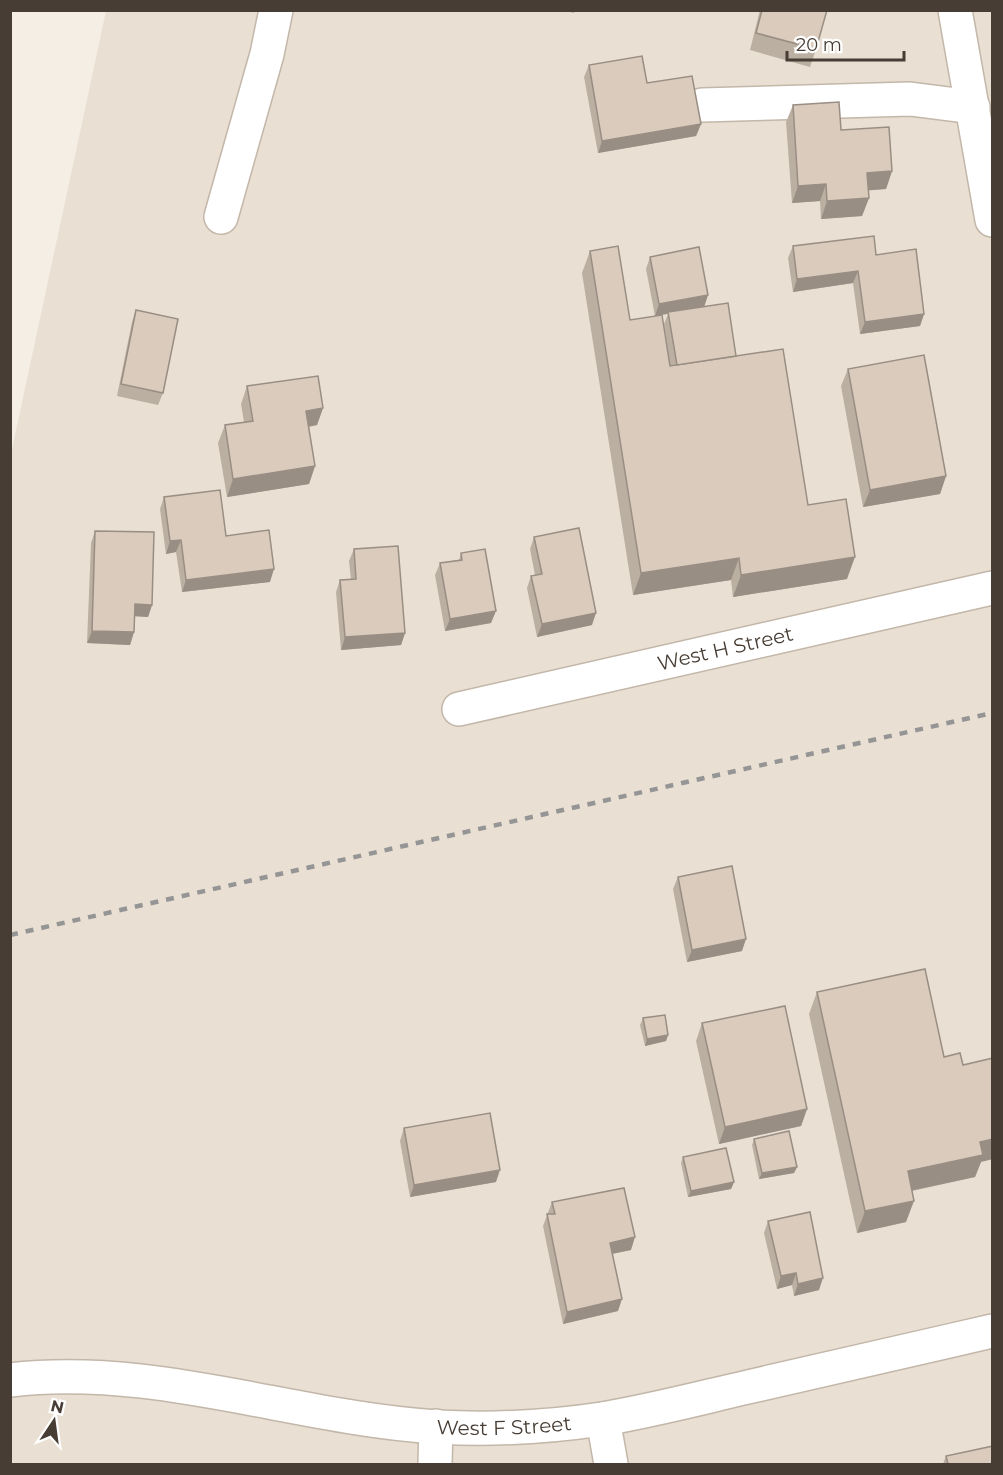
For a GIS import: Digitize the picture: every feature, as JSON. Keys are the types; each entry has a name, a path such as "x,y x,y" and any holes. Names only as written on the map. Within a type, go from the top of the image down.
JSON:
{"street":[{"path":"221,217 267,54 276,10"},
{"path":"956,10 993,219"},
{"path":"702,105 910,99 973,107"},
{"name":"West H Street","path":"459,709 993,588"},
{"name":"West F Street","path":"10,1380 72,1377 157,1382 208,1389 364,1418 436,1426 516,1427 603,1419 993,1331"},
{"path":"603,1419 611,1464"},
{"path":"435,1464 436,1426"}],"shaded area":[{"path":"106,11 992,11 992,1464 11,1464 11,454"}],"building":[{"path":"762,10 827,10 816,49 756,33"},
{"path":"642,56 647,83 692,76 701,124 602,141 589,65"},
{"path":"839,102 841,130 889,127 892,171 867,173 869,198 827,201 826,184 798,186 793,105"},
{"path":"874,236 876,255 916,249 924,314 865,322 858,271 797,279 793,246"},
{"path":"618,246 630,320 662,315 670,366 783,349 808,505 846,499 855,557 741,575 739,558 641,573 590,251"},
{"path":"699,247 708,295 659,304 650,257"},
{"path":"728,303 736,356 677,365 668,312"},
{"path":"136,310 178,319 163,393 121,384"},
{"path":"924,355 946,476 870,490 848,369"},
{"path":"318,376 323,408 306,411 315,466 233,479 225,425 253,421 247,386"},
{"path":"220,490 226,536 269,530 274,569 186,580 181,540 170,541 164,497"},
{"path":"579,528 596,613 542,624 531,576 542,574 534,537"},
{"path":"95,531 154,532 152,605 135,604 134,632 92,631"},
{"path":"398,546 405,633 345,637 340,580 356,579 354,549"},
{"path":"485,549 496,611 450,619 440,563 462,560 461,553"},
{"path":"732,866 746,939 692,950 678,877"},
{"path":"925,969 944,1057 960,1053 963,1065 993,1058 993,1139 980,1142 983,1155 908,1171 914,1201 865,1211 817,992"},
{"path":"785,1006 807,1109 725,1127 702,1023"},
{"path":"665,1015 668,1035 647,1039 643,1018"},
{"path":"490,1113 500,1170 414,1185 404,1128"},
{"path":"789,1131 797,1167 762,1173 754,1139"},
{"path":"726,1148 734,1182 691,1191 683,1157"},
{"path":"624,1188 635,1237 610,1243 622,1299 567,1312 547,1214 555,1214 552,1202"},
{"path":"810,1212 823,1278 798,1284 796,1273 781,1276 768,1221"},
{"path":"993,1446 993,1464 948,1464 946,1456"}],"railway":[{"path":"10,935 992,713"}]}
